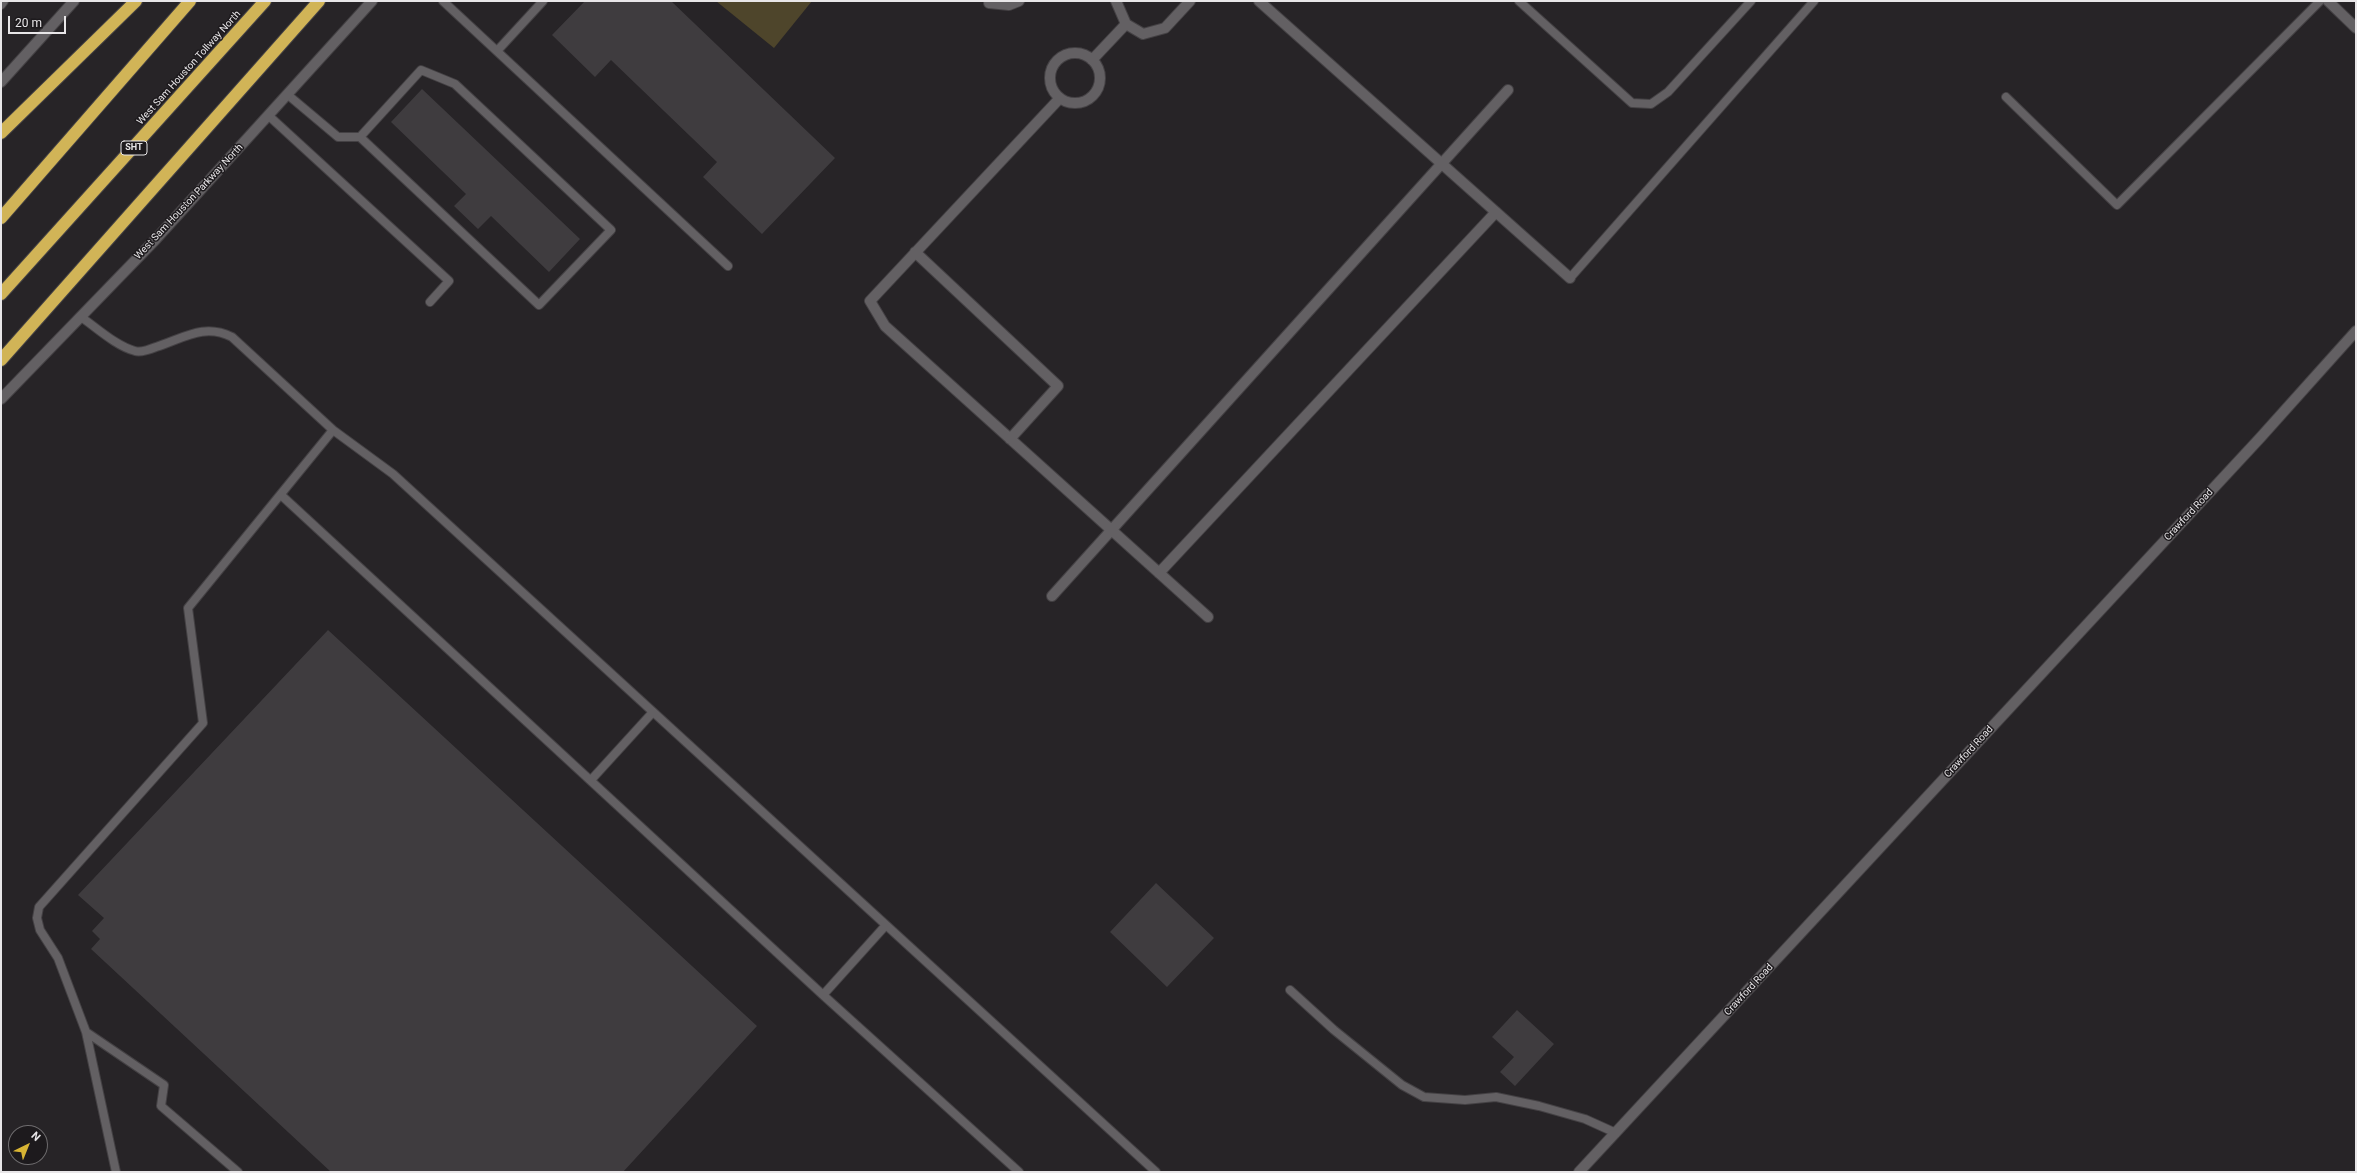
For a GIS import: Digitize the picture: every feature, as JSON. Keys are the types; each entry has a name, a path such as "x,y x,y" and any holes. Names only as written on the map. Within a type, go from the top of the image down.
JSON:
{"highway":[{"path":"1,133 136,1"},
{"path":"1,218 190,1"},
{"name":"West Sam Houston Tollway North","path":"1,294 265,1"},
{"path":"1,360 319,1"}],"street":[{"path":"1,82 74,1"},
{"name":"West Sam Houston Parkway North","path":"1,399 156,239 372,1"},
{"path":"986,2 1009,5 1019,1"},
{"path":"1116,1 1126,24 1143,34 1166,28 1190,1"},
{"path":"1259,1 1570,278"},
{"path":"2328,1 2356,28"},
{"path":"1092,60 1126,24"},
{"path":"1069,53 1086,55 1092,60 1100,74 1096,91 1091,97 1080,102 1067,102 1060,98 1051,84 1051,68 1056,61 1069,53"},
{"path":"1052,596 1508,90"},
{"path":"1060,98 870,301 885,326 1208,618"},
{"path":"1159,574 1496,212"},
{"path":"915,252 1058,386 1010,439"},
{"name":"Crawford Road","path":"1580,1172 2260,438 2356,331"}],"lane":[{"path":"1,5 4,1"},
{"path":"443,1 728,266"},
{"path":"497,51 543,1"},
{"path":"1519,1 1632,103 1651,104 1668,92 1751,1"},
{"path":"1570,278 1814,1"},
{"path":"2006,97 2117,206 2320,1"},
{"path":"288,95 338,137 360,137 539,305 611,230 455,84 421,70 360,137"},
{"path":"269,116 449,281 430,302"},
{"path":"81,317 121,345 137,352 152,349 207,329 220,331 232,337 333,430 393,474 1156,1172"},
{"path":"116,1172 86,1032 58,958 40,930 38,918 39,908 204,723 188,608 333,430"},
{"path":"281,495 823,995 1019,1172"},
{"path":"591,780 653,712"},
{"path":"823,995 886,925"},
{"path":"1290,990 1340,1035 1402,1085 1424,1097 1465,1100 1496,1097 1539,1106 1585,1119 1616,1133"},
{"path":"86,1032 164,1084 161,1106 238,1172"}],"shaded area":[{"path":"716,1 812,1 774,48"}],"building":[{"path":"585,1 671,1 835,158 762,234 703,177 717,162 611,60 595,77 552,35"},
{"path":"422,89 580,239 549,272 491,216 478,229 454,206 466,194 391,122"},
{"path":"328,630 757,1026 623,1172 331,1172 91,949 100,939 92,931 104,918 78,895"},
{"path":"1156,883 1214,938 1167,987 1110,932"},
{"path":"1517,1010 1554,1044 1515,1086 1500,1072 1514,1057 1492,1037"}]}
